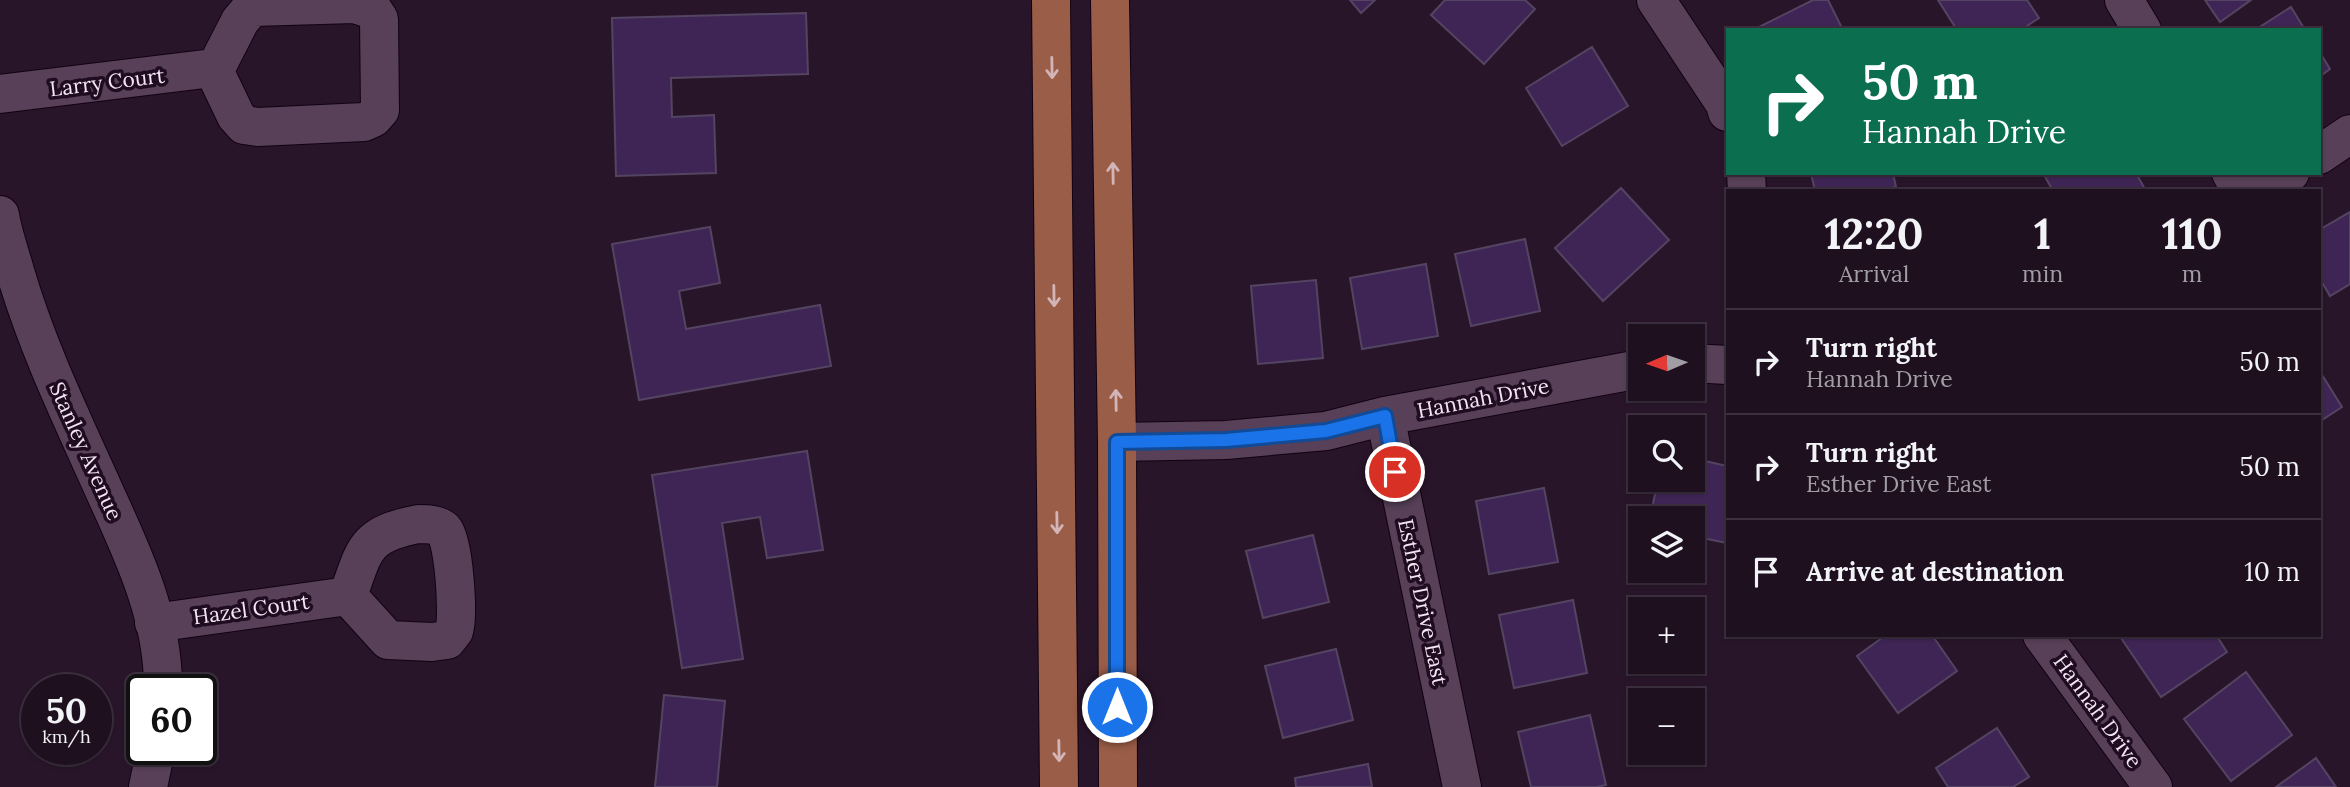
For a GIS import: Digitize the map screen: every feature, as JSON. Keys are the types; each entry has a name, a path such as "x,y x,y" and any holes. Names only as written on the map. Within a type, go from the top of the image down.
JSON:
{"main road":[{"path":"1051,0 1059,787"},
{"path":"1110,0 1117,442 1118,787"}],"street":[{"path":"1656,0 1726,108"},
{"path":"2124,0 2141,28"},
{"path":"355,4 373,10 379,19 380,110 373,118 364,122 258,127 244,125 236,116 214,68 240,21 252,7 355,4"},
{"name":"Larry Court","path":"0,94 214,68"},
{"path":"2321,154 2350,134"},
{"path":"2267,189 2287,175"},
{"name":"Stanley Avenue","path":"0,215 22,295 43,355 134,557 151,604 163,674"},
{"path":"1705,364 1726,365"},
{"name":"Hannah Drive","path":"1117,442 1226,440 1313,433 1385,416 1628,371"},
{"name":"Esther Drive East","path":"1385,416 1462,787"},
{"name":"Hazel Court","path":"154,623 348,596"},
{"name":"Hannah Drive","path":"2043,637 2153,787"},
{"path":"148,787 153,765"}],"building":[{"path":"1350,0 1375,0 1361,13"},
{"path":"1445,0 1525,0 1535,9 1484,64 1431,15"},
{"path":"1813,0 1828,0 1842,28 1757,28"},
{"path":"1938,0 2027,0 2039,18 2024,28 1956,28"},
{"path":"2205,0 2251,0 2220,22"},
{"path":"2291,7 2304,28 2258,28"},
{"path":"806,13 808,74 671,78 672,117 714,115 716,173 616,176 612,18"},
{"path":"1592,47 1628,106 1562,146 1526,88"},
{"path":"2321,54 2330,69 2321,76"},
{"path":"1811,175 1893,175 1896,187 1887,189 1815,189"},
{"path":"2044,175 2137,175 2145,189 2052,189"},
{"path":"1621,188 1669,240 1603,301 1555,248"},
{"path":"2350,212 2350,284 2330,296 2321,280 2321,229"},
{"path":"710,227 720,283 679,291 686,329 820,305 831,366 639,400 612,244"},
{"path":"1525,239 1540,311 1471,326 1455,254"},
{"path":"1426,264 1438,336 1362,349 1350,278"},
{"path":"1316,280 1323,358 1258,364 1251,286"},
{"path":"2321,373 2342,407 2321,421"},
{"path":"807,451 823,550 767,558 760,517 722,523 743,659 682,668 652,475"},
{"path":"1705,461 1726,466 1726,543 1705,539 1705,506 1653,506 1655,492 1705,492"},
{"path":"1544,488 1558,562 1489,574 1476,501"},
{"path":"1313,535 1329,602 1263,618 1246,551"},
{"path":"1573,600 1587,673 1514,688 1499,615"},
{"path":"1883,637 1933,637 1957,671 1898,713 1857,656"},
{"path":"2120,637 2217,637 2227,652 2161,697"},
{"path":"1336,649 1353,720 1283,738 1265,666"},
{"path":"2246,672 2292,735 2231,781 2184,719"},
{"path":"664,695 725,701 717,787 655,787"},
{"path":"1590,715 1606,785 1531,787 1518,732"},
{"path":"1997,728 2029,777 2013,787 1948,787 1936,768"},
{"path":"2316,758 2336,787 2276,787"},
{"path":"1368,764 1372,787 1296,787 1295,778"}],"route":[{"path":"1117,707 1117,442 1226,440 1326,431 1385,416 1395,472"}]}
